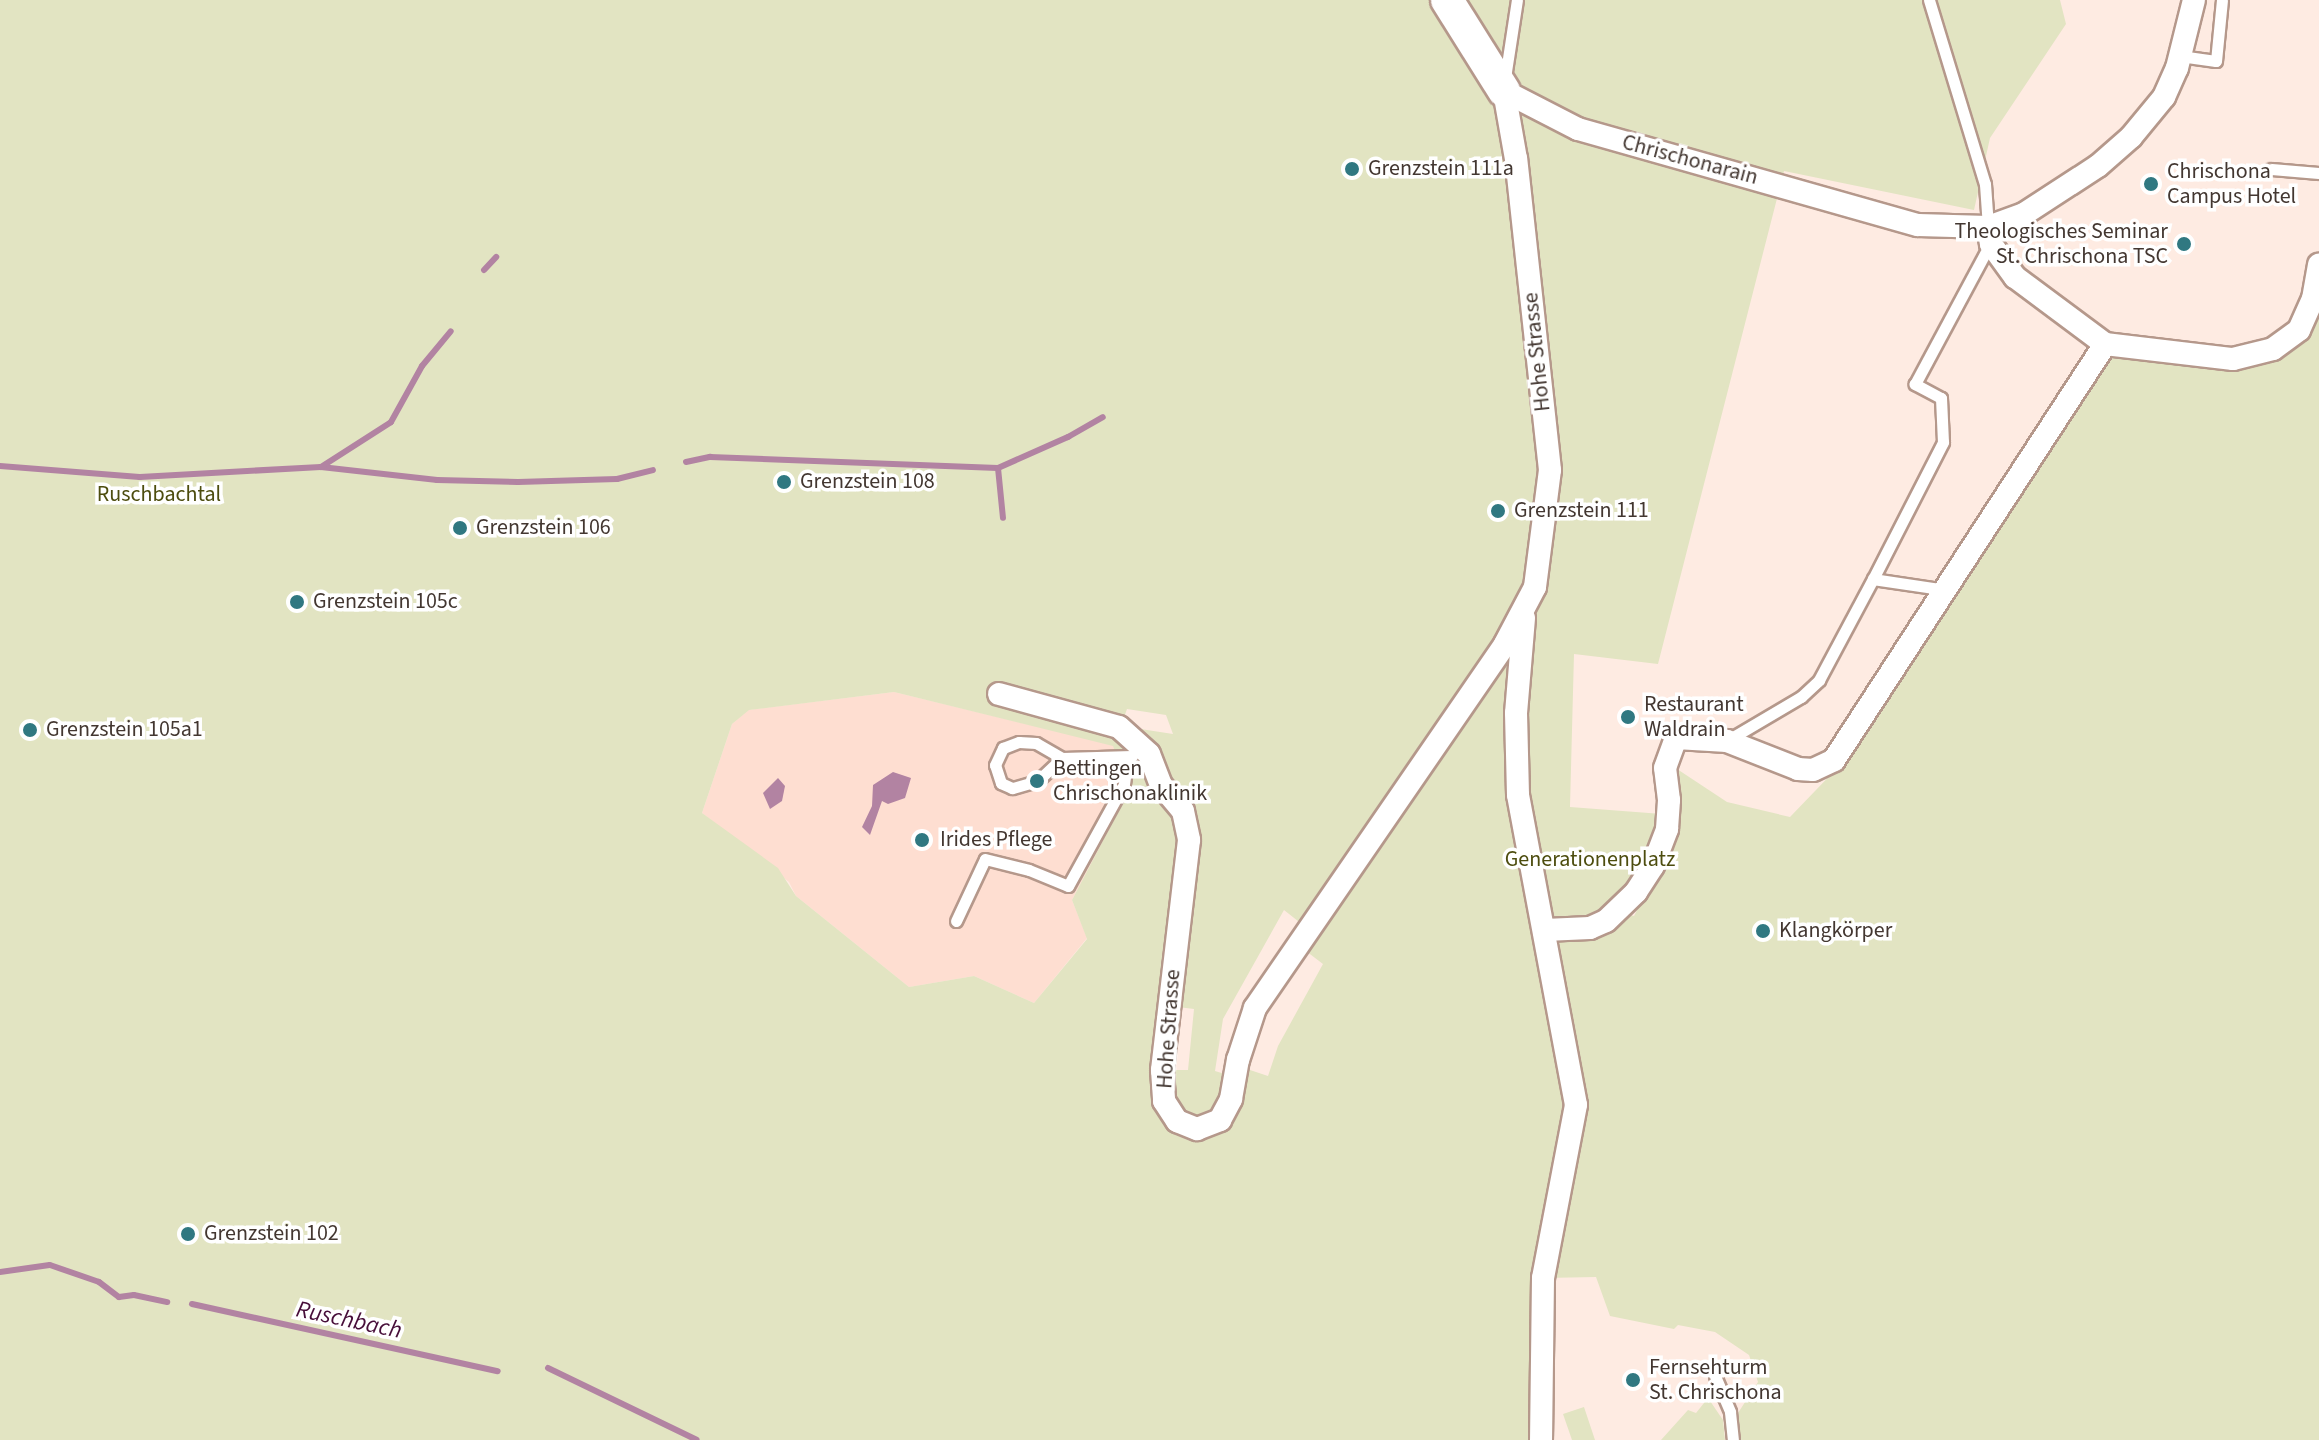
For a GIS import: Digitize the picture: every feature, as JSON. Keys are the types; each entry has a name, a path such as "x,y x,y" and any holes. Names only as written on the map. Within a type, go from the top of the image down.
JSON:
{"street":[{"path":"1447,0 1504,91"},
{"name":"Chrischonarain","path":"1504,91 1578,129 1918,225 1989,235 2098,166 2131,137 2164,97 2180,56 2194,0"},
{"name":"Hohe Strasse","path":"999,694 1119,727 1138,756 1183,811 1189,840 1162,1070 1164,1101 1177,1121 1197,1129 1220,1120 1231,1099 1238,1060 1255,1008 1525,611 1535,587 1550,470 1516,159 1504,91"},
{"path":"1989,235 2015,277 2105,344 2233,359 2266,352 2299,330 2313,299 2319,265"},
{"path":"1545,930 1590,928 1622,908 1653,866 1667,829 1669,800 1665,768 1676,738 1727,741 1798,769 1813,770 1834,760 2105,344"},
{"name":"Hohe Strasse","path":"1525,611 1516,713 1517,781 1527,852 1545,930 1576,1105 1543,1278 1541,1440"}],"lane":[{"path":"1504,91 1517,0"},
{"path":"1727,741 1801,697 1819,680 1943,442 1941,398 1912,389 1989,235 1985,184 1929,0"},
{"path":"2180,56 2216,61 2222,0"},
{"path":"2271,169 2319,173"},
{"path":"1873,579 1947,590"},
{"path":"956,921 985,859 1029,870 1068,886 1138,756 1062,758 1036,743 1019,742 1003,748 995,765 1001,783 1012,788 1037,781 1062,758"},
{"path":"1715,1376 1730,1412 1733,1440"}],"shaded area":[{"name":"Irides Pflege","path":"894,692 1113,745 1130,789 1072,900 1087,938 1034,1003 974,976 909,987 796,896 789,882 702,813 732,724 748,710"},
{"path":"893,772 911,778 905,798 888,804 882,801 870,835 862,827 872,806 873,785"},
{"path":"778,778 785,786 782,801 770,809 763,793"}],"green space":[{"path":"0,0 2060,0 2066,24 1990,138 1974,210 1784,171 1658,664 1574,654 1570,807 1662,814 1653,847 1611,909 1634,916 1668,850 1678,813 1677,769 1727,802 1790,817 1841,764 2109,357 2233,369 2280,358 2306,339 2319,310 2319,1440 1740,1440 1738,1413 1758,1382 1749,1355 1715,1332 1678,1325 1674,1329 1610,1316 1596,1277 1544,1278 1541,1440 0,1440","holes":["894,692 1113,746 1130,789 1072,900 1087,939 1034,1003 974,976 909,987 796,896 778,868 702,813 732,724 749,710","1127,709 1166,715 1173,734 1121,726","1284,910 1308,929 1298,945 1323,964 1278,1046 1268,1076 1241,1067 1238,1078 1215,1071 1223,1019","1178,1007 1194,1009 1188,1070 1171,1070"]},
{"path":"1708,1398 1723,1420 1725,1440 1661,1440 1688,1410 1696,1413"},
{"path":"1584,1407 1595,1440 1572,1440 1563,1414"}],"waterway":[{"path":"484,270 496,257"},
{"path":"321,467 391,422 422,366 451,331"},
{"path":"686,462 710,457 998,468 1068,437 1103,417"},
{"path":"0,466 140,477 321,467 437,480 518,482 617,479 653,470"},
{"path":"998,468 1003,518"},
{"name":"Ruschbach","path":"0,1272 50,1265 99,1282 119,1297 134,1295 167,1302"},
{"name":"Ruschbach","path":"192,1304 498,1371"},
{"name":"Ruschbach","path":"548,1368 697,1440"}],"place":[{"name":"Grenzstein 111a","path":"1352,169"},
{"name":"Chrischona Campus Hotel","path":"2151,184"},
{"name":"Theologisches Seminar St. Chrischona TSC","path":"2184,244"},
{"name":"Grenzstein 108","path":"784,482"},
{"name":"Grenzstein 111","path":"1498,511"},
{"name":"Grenzstein 106","path":"460,528"},
{"name":"Grenzstein 105c","path":"297,602"},
{"name":"Restaurant Waldrain","path":"1628,717"},
{"name":"Grenzstein 105a1","path":"30,730"},
{"name":"Bettingen Chrischonaklinik","path":"1037,781"},
{"name":"Irides Pflege","path":"922,840"},
{"name":"Klangkörper","path":"1763,931"},
{"name":"Grenzstein 102","path":"188,1234"},
{"name":"Fernsehturm St. Chrischona","path":"1633,1380"}],"park label":[{"name":"Ruschbachtal","path":"159,495"},
{"name":"Generationenplatz","path":"1590,860"}]}
